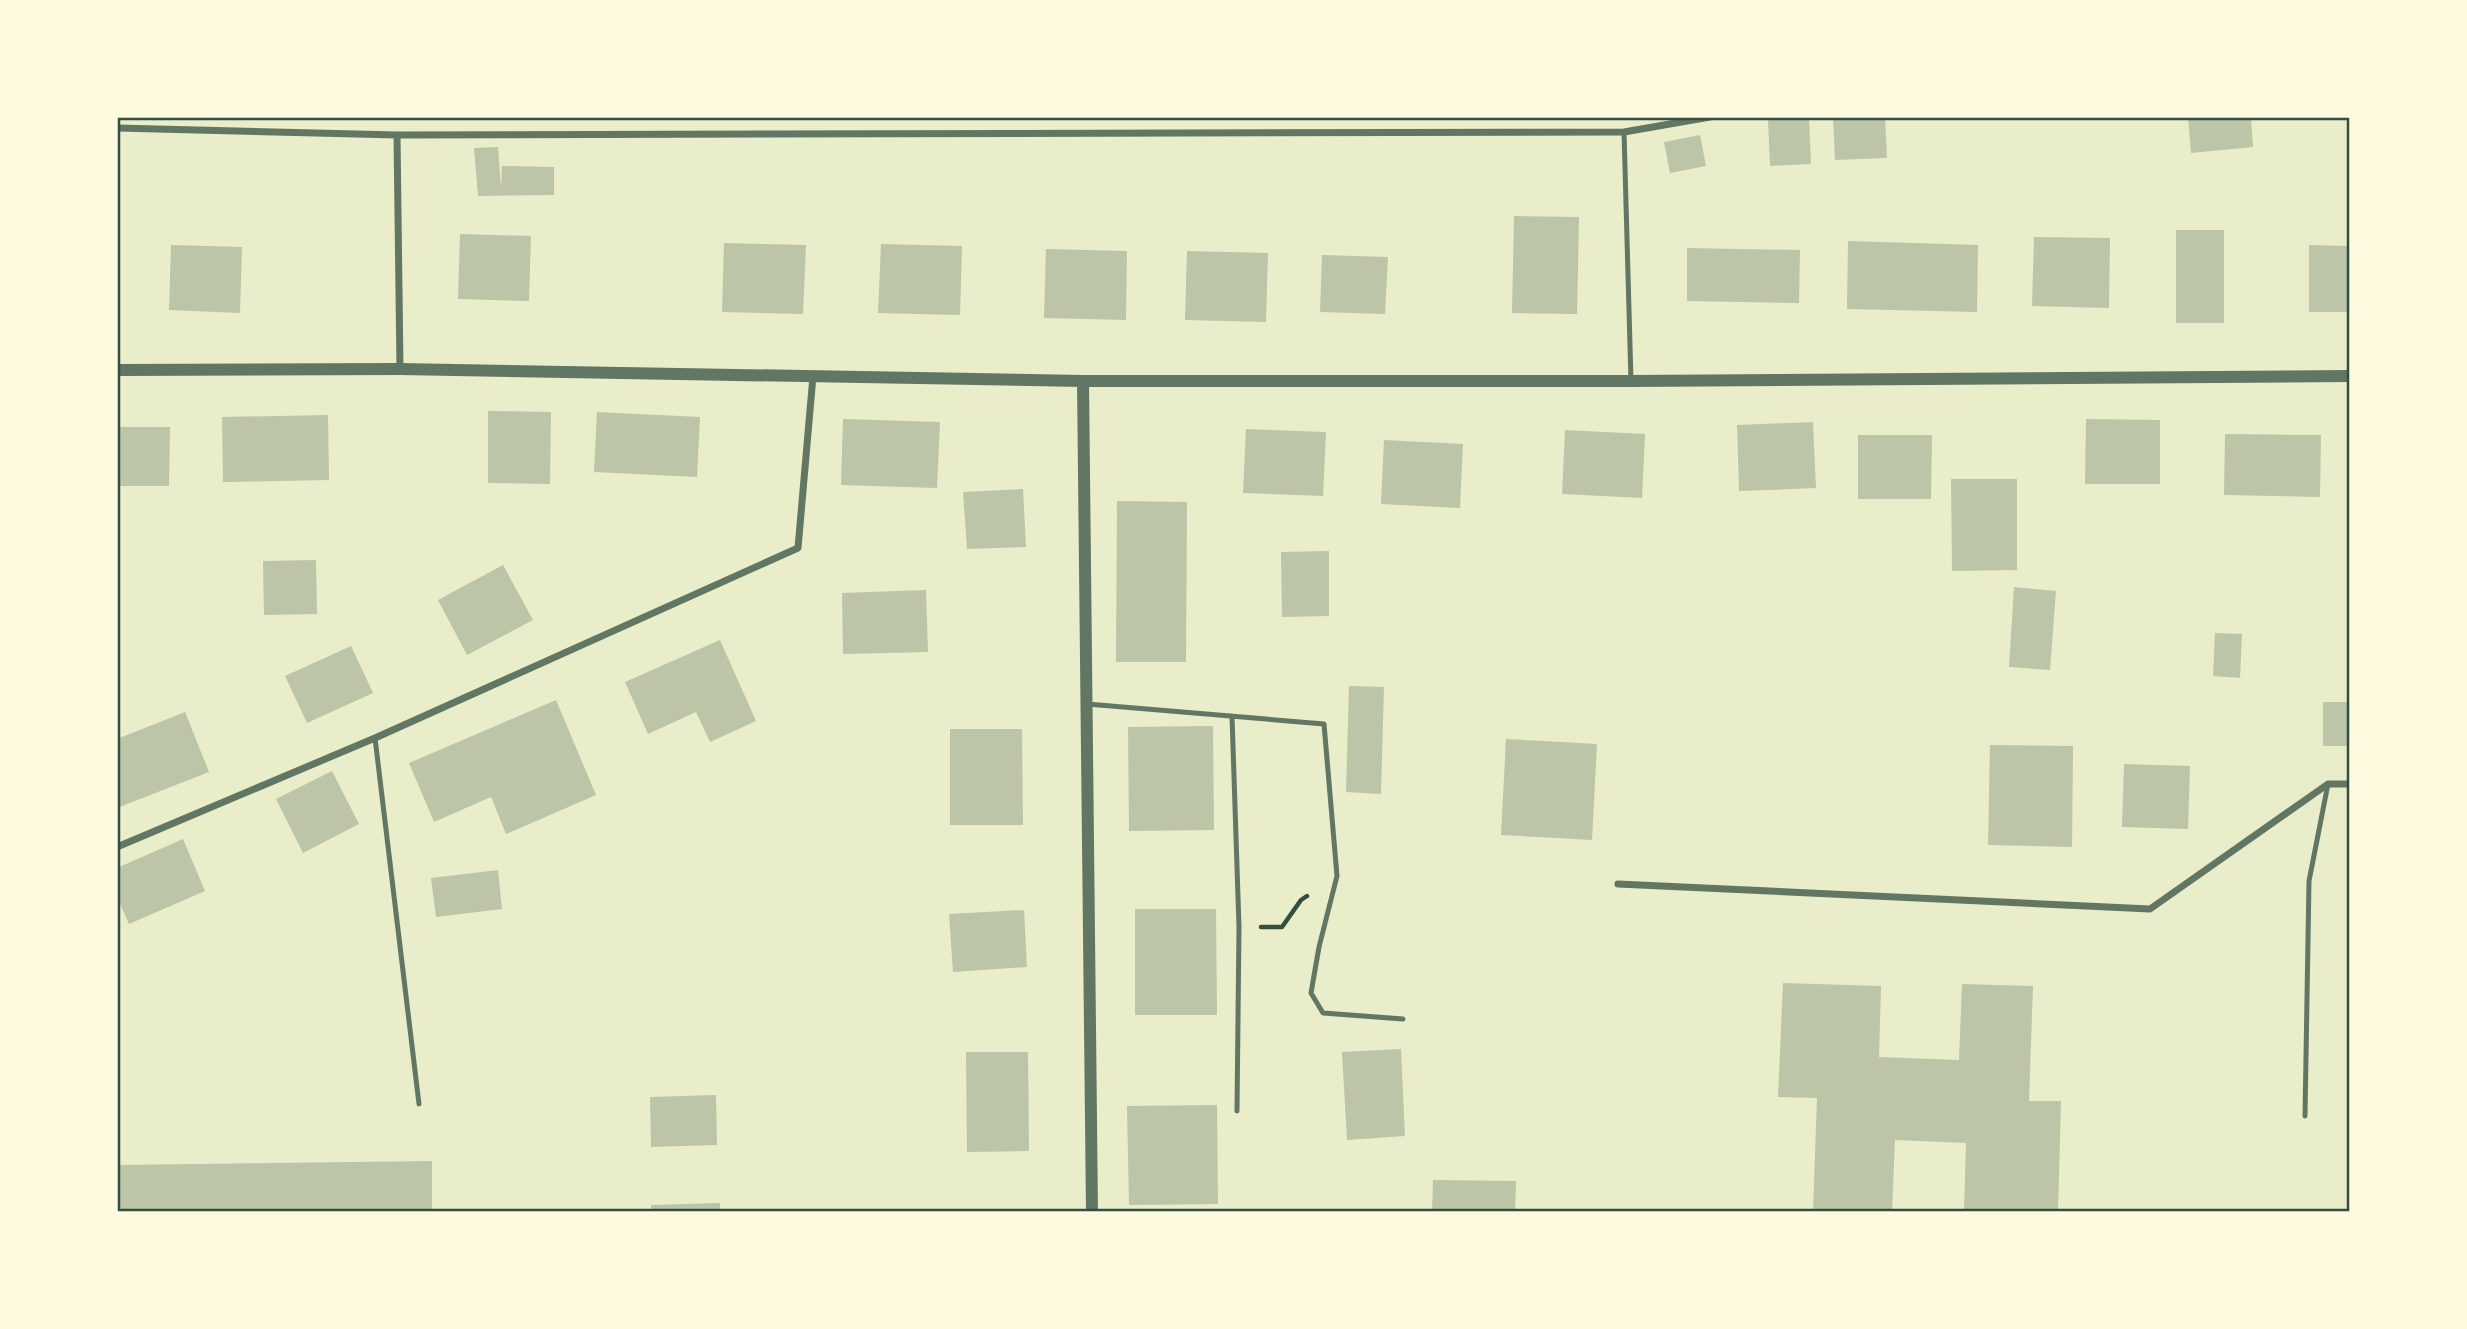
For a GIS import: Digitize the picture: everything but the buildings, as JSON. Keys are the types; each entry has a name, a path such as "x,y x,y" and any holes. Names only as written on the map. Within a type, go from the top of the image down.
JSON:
{"street":[{"path":"117,128 397,135 1624,132 1710,117"},
{"path":"397,135 400,369"},
{"path":"117,370 400,369 1083,381 1631,381 2350,376"},
{"path":"117,847 375,738 798,548 813,376"},
{"path":"1083,381 1092,1212"},
{"path":"1618,884 2150,909 2328,784 2350,785"}],"lane":[{"path":"1624,132 1631,381"},
{"path":"1087,704 1324,724 1337,876 1311,992 1323,1013 1403,1020"},
{"path":"1232,716 1239,927 1237,1111"},
{"path":"375,738 419,1104"},
{"path":"2305,1116 2309,881 2328,784"}],"path":[{"path":"1239,927 1282,927 1301,900 1337,876"}]}
